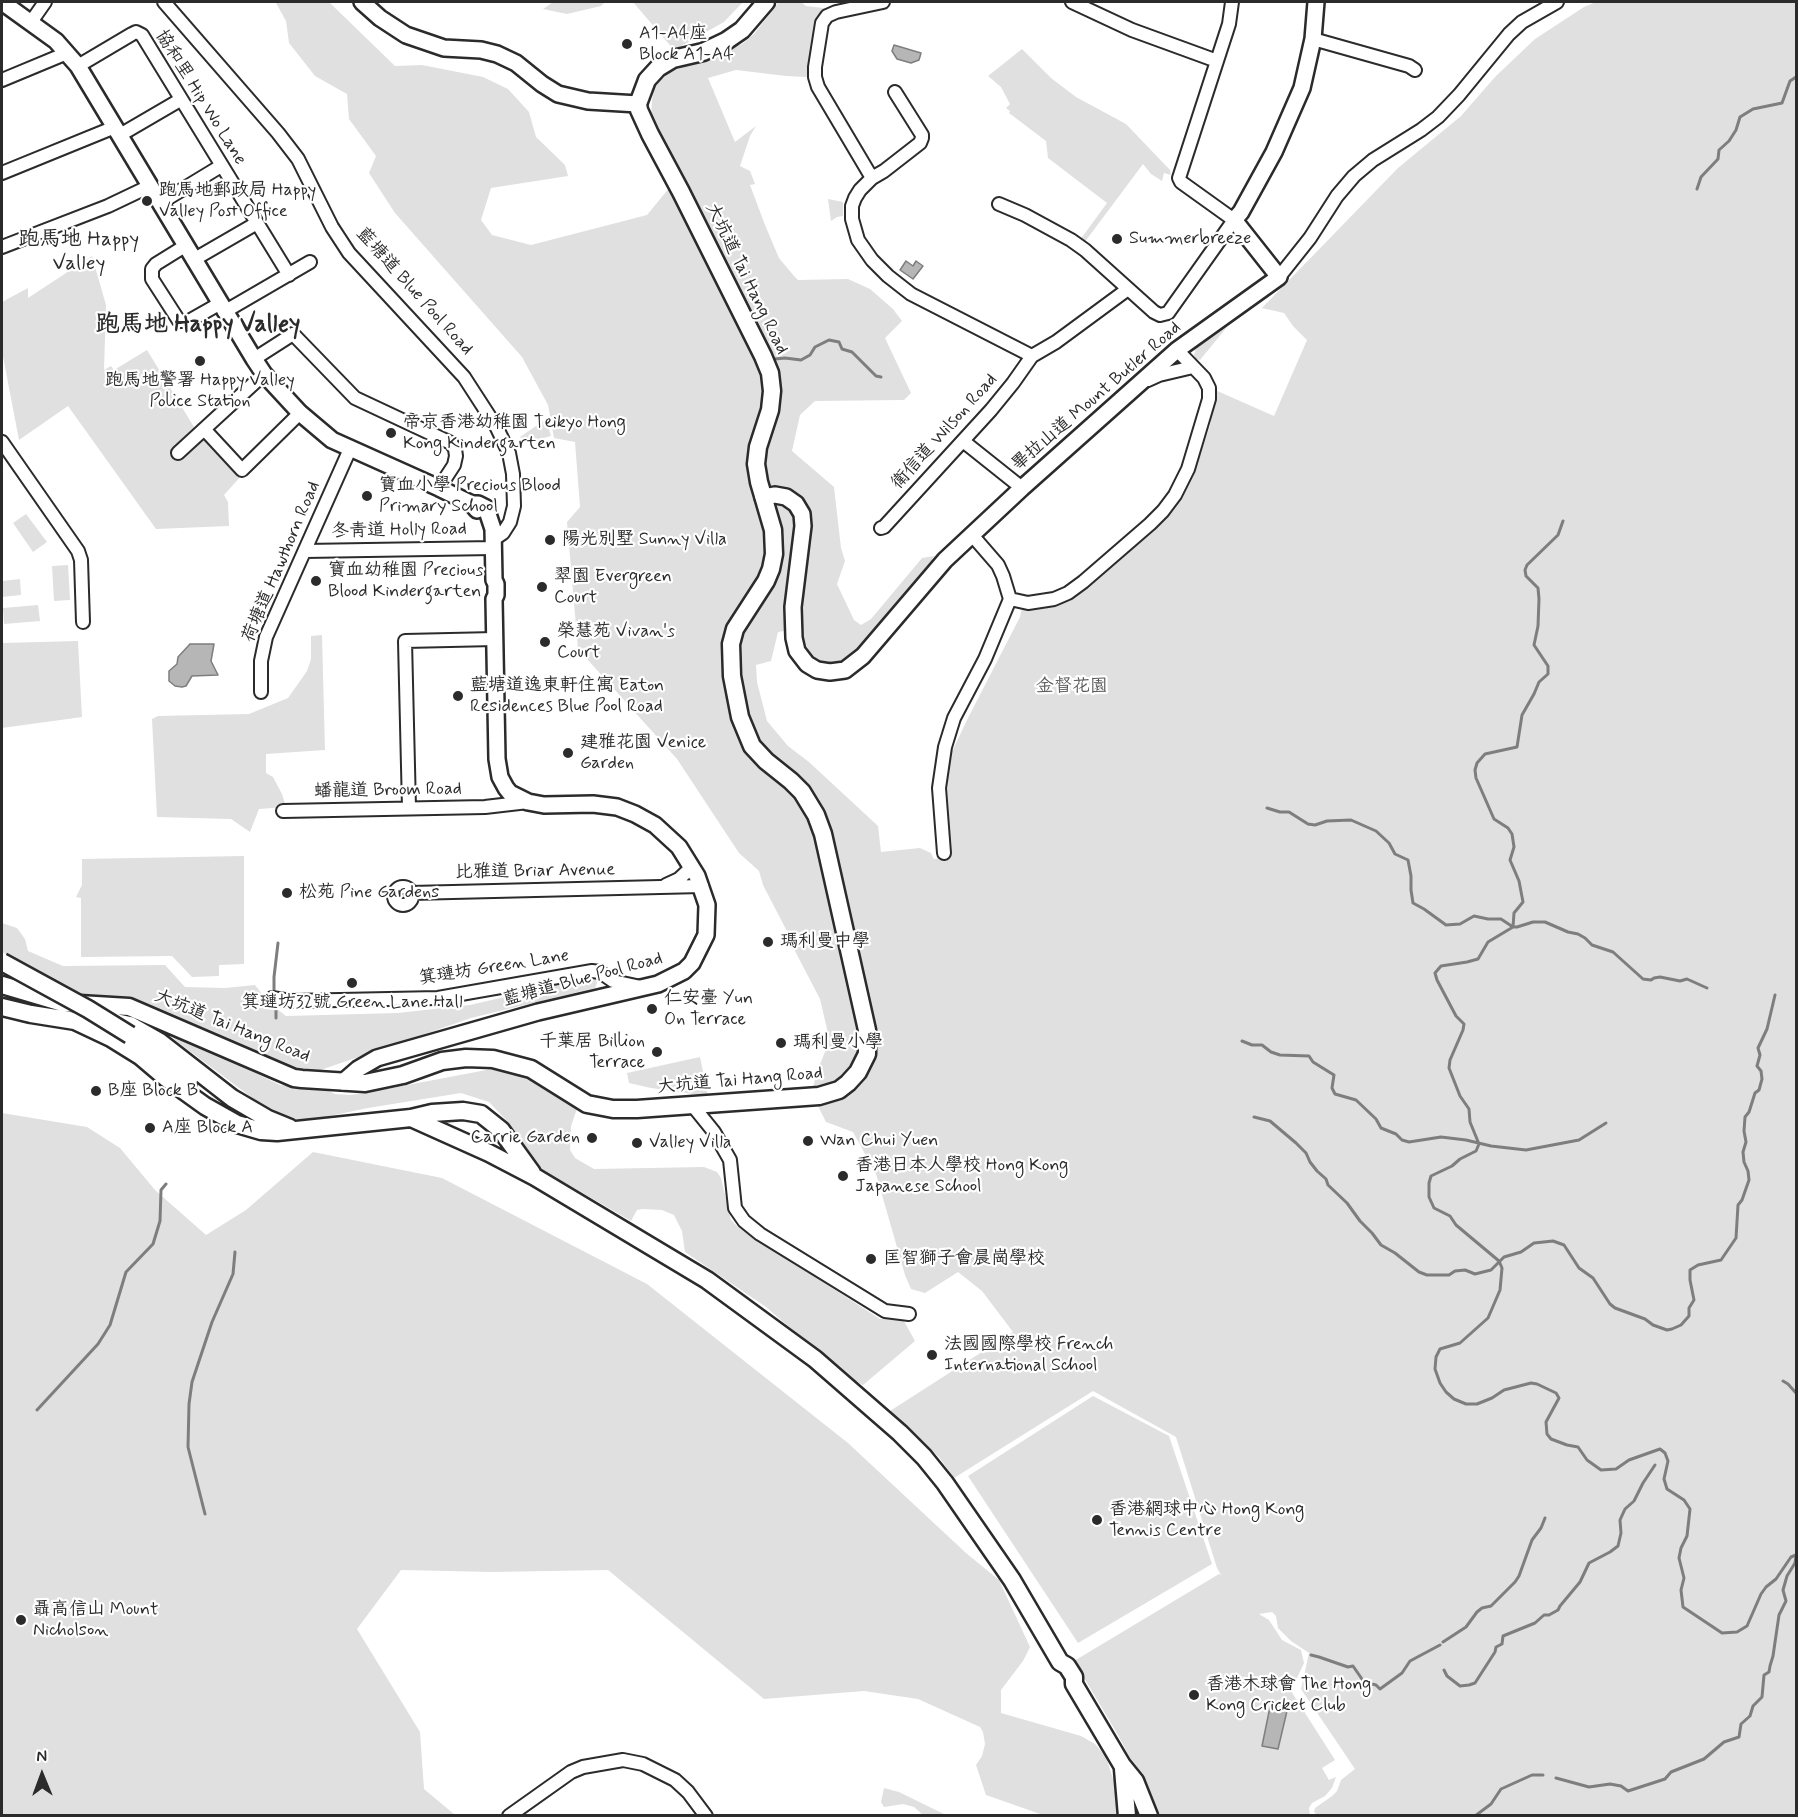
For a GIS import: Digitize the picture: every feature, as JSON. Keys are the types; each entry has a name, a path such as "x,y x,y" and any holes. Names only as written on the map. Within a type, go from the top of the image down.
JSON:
{"main road":[{"path":"638,104 647,80 658,68 673,59 703,52 726,41 742,30 766,2"},
{"name":"大坑道 Tai Hang Road","path":"2,985 63,1003 129,1007 294,1078 364,1083 403,1075 435,1063 455,1059 486,1058 506,1061 531,1069 576,1098 594,1106 613,1109 693,1106 827,1095 839,1090 852,1080 863,1065 867,1049 867,1030 827,846 820,824 802,792 752,746 742,725 731,666 733,636 738,624 766,581 774,554 773,530 758,474 757,455 760,438 770,410 772,391 770,373 650,134 638,104"},
{"path":"2,963 111,1023 223,1106 259,1124 294,1129 314,1129 411,1118 432,1113 463,1111 481,1114 501,1130 535,1177"},
{"path":"2,1007 75,1021 111,1021 130,1025 160,1041 232,1098 268,1119 294,1129"},
{"path":"75,1021 111,1038 140,1056 205,1106 237,1124 261,1131 277,1132 294,1129"},
{"path":"411,1118 489,1152 535,1177 707,1280 815,1359 900,1433 945,1483 990,1546 1031,1610 1060,1662 1067,1666 1074,1677 1074,1684 1122,1765 1135,1781 1149,1815"},
{"path":"489,1152 499,1147 501,1130"},
{"path":"1122,1765 1127,1815"}],"street":[{"path":"2,2 56,41 78,66 254,360 300,413 332,440 472,504 486,508 493,529 496,584 494,599 499,616 495,639 497,759 500,777 510,793 493,806"},
{"path":"31,22 45,2"},
{"name":"藍塘道 Blue Pool Road","path":"164,2 278,133 297,159 332,227 349,253 464,377 497,428 509,453 513,474 514,506 510,522 494,543"},
{"path":"362,2 388,25 414,38 444,48 481,50 497,54 520,66 558,94 576,99 638,104"},
{"path":"872,178 818,87 815,67 822,23 827,16 883,2"},
{"path":"1072,2 1132,30 1217,61"},
{"path":"1232,2 1229,24 1179,178 1180,182 1234,220 1279,277"},
{"path":"999,204 1071,240 1154,312 1160,315 1168,313 1241,212 1267,165 1306,76 1313,39 1316,2"},
{"name":"畢拉山道 Mount Butler Road","path":"763,497 775,495 786,497 796,504 802,514 803,526 793,607 794,638 797,651 812,667 830,672 845,670 859,659 945,560 1177,350 1279,277 1310,238 1337,196 1354,177 1373,160 1438,117 1453,103 1497,46 1514,28 1557,2"},
{"name":"協和里 Hip Wo Lane","path":"78,66 136,32 142,35 288,275"},
{"path":"1313,39 1409,66 1415,70"},
{"path":"2,80 67,52"},
{"path":"895,92 922,138 920,143 872,178 860,190 852,206 852,219 858,240 872,260 888,276 911,294 1032,356 1056,342 1128,289"},
{"path":"2,173 118,131 180,100"},
{"path":"160,203 221,166"},
{"path":"2,247 108,206 150,186"},
{"path":"194,260 257,223"},
{"path":"185,246 156,264 152,269 152,279 179,321 189,321 222,308 310,262"},
{"path":"254,360 293,334 355,398 451,443 456,456 454,465 439,488"},
{"path":"1010,599 1028,603 1054,599 1068,593 1144,529 1169,504 1184,478 1209,405 1207,383 1201,373 1193,368 1177,350"},
{"name":"衛信道 Wilson Road","path":"881,528 1014,383 1032,356"},
{"path":"1141,382 1161,374 1193,368"},
{"path":"178,453 264,374"},
{"path":"204,429 242,470 300,413"},
{"path":"963,441 1022,488"},
{"path":"2,442 78,551 81,560 83,622"},
{"name":"荷塘道 Hawthorn Road","path":"261,692 261,661 266,637 350,449"},
{"path":"944,853 939,788 945,747 954,718 985,658 1010,599 1009,590 998,565 972,535"},
{"name":"冬青道 Holly Road","path":"305,551 494,543"},
{"path":"409,808 405,641 495,639"},
{"name":"藍塘道 Blue Pool Road","path":"343,1082 358,1068 377,1058 493,1024 658,984 684,971 698,955 707,928 707,905 702,886 679,847 662,831 635,814 617,807 593,804 544,805 528,802 510,793"},
{"name":"蟠龍道 Broom Road","path":"283,811 493,806 528,802"},
{"name":"比雅道 Briar Avenue","path":"660,887 679,879 692,867"},
{"name":"比雅道 Briar Avenue","path":"411,893 702,886"},
{"name":"箕璉坊 Green Lane","path":"588,972 600,975 606,996"},
{"name":"箕璉坊 Green Lane","path":"276,999 291,1001 406,996 447,997 588,972 600,972 613,981 645,988"},
{"path":"693,1106 714,1132 729,1160 735,1208 744,1221 760,1234 885,1311 909,1314"},
{"path":"509,1815 576,1769 623,1760 643,1764 675,1780 706,1815"}],"green space":[{"name":"金督花園","path":"273,2 329,2 395,66 422,65 483,77 508,89 529,112 536,137 565,165 568,176 491,188 481,220 492,235 531,245 647,215 670,187 650,136 655,85 668,73 742,44 754,34 779,2 801,2 806,6 831,9 821,14 809,75 806,77 736,70 708,78 735,142 756,126 750,136 740,166 750,171 755,184 750,185 779,258 798,280 848,279 870,289 893,309 902,321 885,338 911,393 904,400 815,401 800,415 792,451 834,487 841,548 845,561 837,584 854,620 861,625 871,619 922,558 934,556 931,566 864,642 844,660 829,663 811,657 804,640 803,628 778,632 771,661 756,665 757,682 767,721 788,746 809,762 878,826 881,852 920,848 931,853 934,859 949,856 946,824 948,760 1020,617 1022,607 1075,595 1173,511 1187,489 1210,426 1215,390 1274,416 1307,340 1284,313 1262,308 1398,168 1461,116 1495,77 1535,39 1584,7 1596,2 1796,2 1796,1815 1317,1815 1314,1812 1315,1808 1332,1796 1337,1791 1341,1780 1355,1769 1301,1689 1309,1653 1291,1641 1278,1628 1276,1616 1272,1612 1259,1614 1269,1620 1282,1640 1301,1650 1304,1663 1291,1691 1335,1760 1322,1768 1329,1780 1336,1777 1332,1788 1325,1796 1312,1803 1309,1808 1310,1815 1160,1815 1118,1735 1074,1661 1219,1574 1221,1575 1176,1437 1093,1391 954,1478 939,1457 890,1411 1013,1332 982,1291 958,1272 925,1293 911,1289 876,1174 853,1132 826,1122 812,1094 816,1074 827,1047 827,1029 820,999 763,885 759,871 739,853 677,759 578,649 567,522 580,507 575,442 554,438 548,405 522,357 395,213 369,173 376,156 349,119 347,94 315,76 289,43 286,21 276,3"},
{"path":"553,2 605,2 601,6 567,14 543,9"},
{"path":"633,2 743,2 724,22 674,50"},
{"path":"1022,49 1051,78 1076,97 1126,124 1170,170 1171,175 1164,173 1162,181 1151,174 1143,164 1084,243 1080,240 1107,203 1048,158 1046,141 1009,113 1010,111 1006,108 1010,104 1001,87 988,76"},
{"path":"828,199 843,202 843,216 831,221"},
{"path":"92,256 106,305 104,370 111,366 114,370 147,350 194,427 171,450 182,457 201,439 206,439 242,475 224,495 228,502 229,526 156,529 68,406 19,440 2,351 2,302 28,288 28,298"},
{"path":"1227,327 1200,360 1196,359 1194,355 1196,348"},
{"path":"546,419 551,436 525,443 520,437"},
{"path":"26,514 47,542 33,552 13,523"},
{"path":"68,565 70,600 54,601 52,566"},
{"path":"20,579 21,595 2,597 2,581"},
{"path":"38,605 40,621 4,624 3,608"},
{"path":"322,635 325,750 266,754 266,773 273,777 286,807 259,809 250,832 231,819 157,817 152,719 158,716 249,714 288,698 307,671 311,659 311,636"},
{"path":"78,641 82,717 2,728 2,643"},
{"path":"244,856 244,964 219,965 219,976 192,977 172,956 81,957 81,898 76,897 82,885 82,859"},
{"path":"2,923 17,928 25,939 28,951 63,966 165,965 185,987 225,988 255,985 269,1003 286,1016 398,1013 470,1005 591,977 596,979 597,983 595,988 471,1018 312,1073 299,1073 149,1006 128,1001 86,997 2,952"},
{"path":"167,1030 280,1085 325,1089 335,1094 365,1093 497,1068 559,1091 578,1106 571,1126 570,1150 575,1158 594,1169 704,1167 717,1172 721,1178 731,1220 738,1227 880,1319 891,1318 904,1321 915,1341 863,1385 845,1375 766,1307 685,1252 682,1231 674,1215 662,1210 642,1209 637,1210 631,1221 538,1167 523,1149 507,1121 489,1102 461,1093 311,1120 291,1119 270,1111 176,1041"},
{"path":"700,1057 708,1096 629,1083 627,1073"},
{"path":"2,1113 87,1127 120,1148 155,1190 206,1235 246,1210 313,1152 442,1178 647,1284 848,1443 966,1553 999,1580 1030,1647 1023,1661 1001,1690 1001,1713 1081,1736 1095,1744 1106,1757 1116,1788 1119,1815 1043,1815 986,1795 976,1765 982,1756 985,1744 980,1727 918,1699 864,1691 764,1699 608,1570 492,1572 401,1570 357,1629 420,1732 424,1789 455,1815 2,1815"},
{"name":"香港網球中心 Hong Kong Tennis Centre","path":"1093,1396 1169,1436 1212,1564 1078,1643 968,1476"},
{"path":"884,1788 899,1792 946,1815 923,1815 914,1807 903,1804 884,1807 881,1802"}],"shaded area":[{"path":"894,45 921,53 919,60 911,63 897,59 892,51"},
{"path":"906,261 913,266 916,261 923,266 913,279 900,270"},
{"path":"190,644 214,644 211,661 218,675 192,676 186,686 175,686 169,681 169,671 177,664 178,657"},
{"path":"1270,1707 1287,1711 1278,1749 1262,1746"}],"waterway":[{"path":"1697,189 1701,177 1718,159 1719,150 1736,130 1740,117 1753,109 1782,103 1790,81 1796,77"},
{"path":"775,359 801,360 810,355 815,347 829,340 839,342 842,349 852,352 876,376 881,377"},
{"path":"1563,521 1558,535 1527,565 1525,570 1526,576 1538,588 1538,626 1534,645 1548,666 1548,674 1539,682 1522,715 1517,747 1485,754 1477,763 1475,770 1476,778 1494,819 1508,828 1512,834 1514,847 1510,860 1519,881 1523,902 1514,913 1513,927 1488,942 1478,959 1441,966 1435,973 1456,1016 1464,1024 1449,1068 1460,1096 1469,1109 1470,1122 1479,1144 1476,1151 1431,1176 1429,1197 1434,1208 1450,1216 1456,1225 1499,1261 1502,1268 1500,1290 1488,1318 1460,1343 1440,1349 1436,1357 1435,1369 1446,1392 1454,1399 1466,1404 1477,1404 1504,1390 1531,1383 1556,1393 1559,1398 1546,1422 1547,1434 1551,1439 1578,1447 1587,1460 1601,1470 1616,1469 1629,1460 1660,1449 1665,1453 1668,1461 1664,1479 1667,1489 1684,1500 1690,1509 1687,1536 1679,1558 1684,1578 1681,1590 1683,1607 1722,1633 1737,1632 1747,1626 1761,1594 1776,1579 1791,1557 1796,1555"},
{"path":"1267,808 1289,812 1308,824 1351,820 1376,831 1389,843 1395,854 1408,860 1413,903 1446,925 1460,924 1474,916 1501,919 1513,927 1533,922 1545,922 1578,934 1592,945 1613,952 1643,979 1651,980 1660,977 1680,981 1687,979 1707,988"},
{"path":"274,996 278,943"},
{"path":"1254,1117 1270,1121 1296,1143 1326,1179 1328,1185 1347,1203 1381,1245 1419,1272 1427,1275 1449,1275 1455,1271 1465,1270 1475,1274 1491,1270 1504,1257 1521,1252 1534,1243 1553,1241 1564,1245 1579,1268 1593,1278 1615,1308 1645,1319 1653,1325 1667,1330 1672,1329 1681,1325 1689,1316 1689,1308 1694,1300 1690,1270 1698,1265 1721,1260 1736,1238 1738,1205 1749,1180 1743,1152 1746,1142 1745,1117 1762,1079 1761,1071 1757,1066 1760,1055 1758,1048 1767,1029 1775,995"},
{"path":"274,1003 276,1018"},
{"path":"1242,1041 1252,1045 1262,1045 1280,1055 1309,1056 1313,1062 1334,1075 1332,1088 1335,1094 1356,1100 1376,1119 1381,1128 1409,1142 1441,1137 1526,1150 1579,1140 1606,1123"},
{"path":"37,1410 98,1344 110,1325 126,1272 153,1244 160,1221 161,1190 166,1184"},
{"path":"205,1514 188,1447 189,1404 192,1382 212,1322 233,1274 235,1252"},
{"path":"1783,1381 1796,1393"},
{"path":"1444,1670 1447,1676 1460,1686 1475,1683 1496,1647 1502,1644 1503,1636 1535,1623 1544,1615 1558,1610 1580,1582 1589,1563 1618,1546 1621,1533 1620,1520 1625,1509 1634,1501 1655,1465"},
{"path":"1443,1642 1466,1627 1477,1612 1491,1606 1515,1582 1532,1540 1545,1518"},
{"path":"1556,1778 1589,1787 1610,1784 1621,1786 1628,1791 1665,1779 1671,1772 1704,1759 1724,1742 1739,1737 1741,1724 1750,1716 1753,1706 1762,1697 1764,1675 1769,1672 1779,1615 1786,1601 1783,1590 1796,1556"},
{"path":"1311,1655 1348,1667 1353,1666 1364,1682 1376,1685 1380,1689 1402,1673 1410,1661 1440,1645"},
{"path":"1475,1816 1491,1804 1501,1789 1532,1775 1543,1775"}],"place":[{"name":"A1-A4座 Block A1-A4","path":"627,44"},
{"name":"跑馬地郵政局 Happy Valley Post Office","path":"147,201"},
{"name":"Summerbreeze","path":"1117,239"},
{"name":"跑馬地警署 Happy Valley Police Station","path":"200,361"},
{"name":"帝京香港幼稚園 Teikyo Hong Kong Kindergarten","path":"391,433"},
{"name":"寶血小學 Precious Blood Primary School","path":"367,496"},
{"name":"陽光別墅 Sunny Villa","path":"550,540"},
{"name":"寶血幼稚園 Precious Blood Kindergarten","path":"316,581"},
{"name":"翠園 Evergreen Court","path":"542,587"},
{"name":"榮慧苑 Vivan's Court","path":"545,642"},
{"name":"藍塘道逸東軒住寓 Eaton Residences Blue Pool Road","path":"458,696"},
{"name":"建雅花園 Venice Garden","path":"568,753"},
{"name":"松苑 Pine Gardens","path":"287,893"},
{"name":"瑪利曼中學","path":"768,942"},
{"name":"箕璉坊32號 Green Lane Hall","path":"352,983"},
{"name":"仁安臺 Yun On Terrace","path":"652,1009"},
{"name":"瑪利曼小學","path":"781,1043"},
{"name":"千葉居 Billion Terrace","path":"657,1052"},
{"name":"B座 Block B","path":"96,1091"},
{"name":"A座 Block A","path":"150,1128"},
{"name":"Carrie Garden","path":"592,1138"},
{"name":"Wan Chui Yuen","path":"808,1141"},
{"name":"Valley Villa","path":"637,1143"},
{"name":"香港日本人學校 Hong Kong Japanese School","path":"843,1176"},
{"name":"匡智獅子會晨崗學校","path":"871,1259"},
{"name":"法國國際學校 French International School","path":"932,1355"},
{"name":"香港網球中心 Hong Kong Tennis Centre","path":"1097,1520"},
{"name":"聶高信山 Mount Nicholson","path":"21,1620"},
{"name":"香港木球會 The Hong Kong Cricket Club","path":"1194,1695"}],"district":[{"name":"跑馬地 Happy Valley","path":"79,253"},
{"name":"跑馬地 Happy Valley","path":"198,326"}]}
